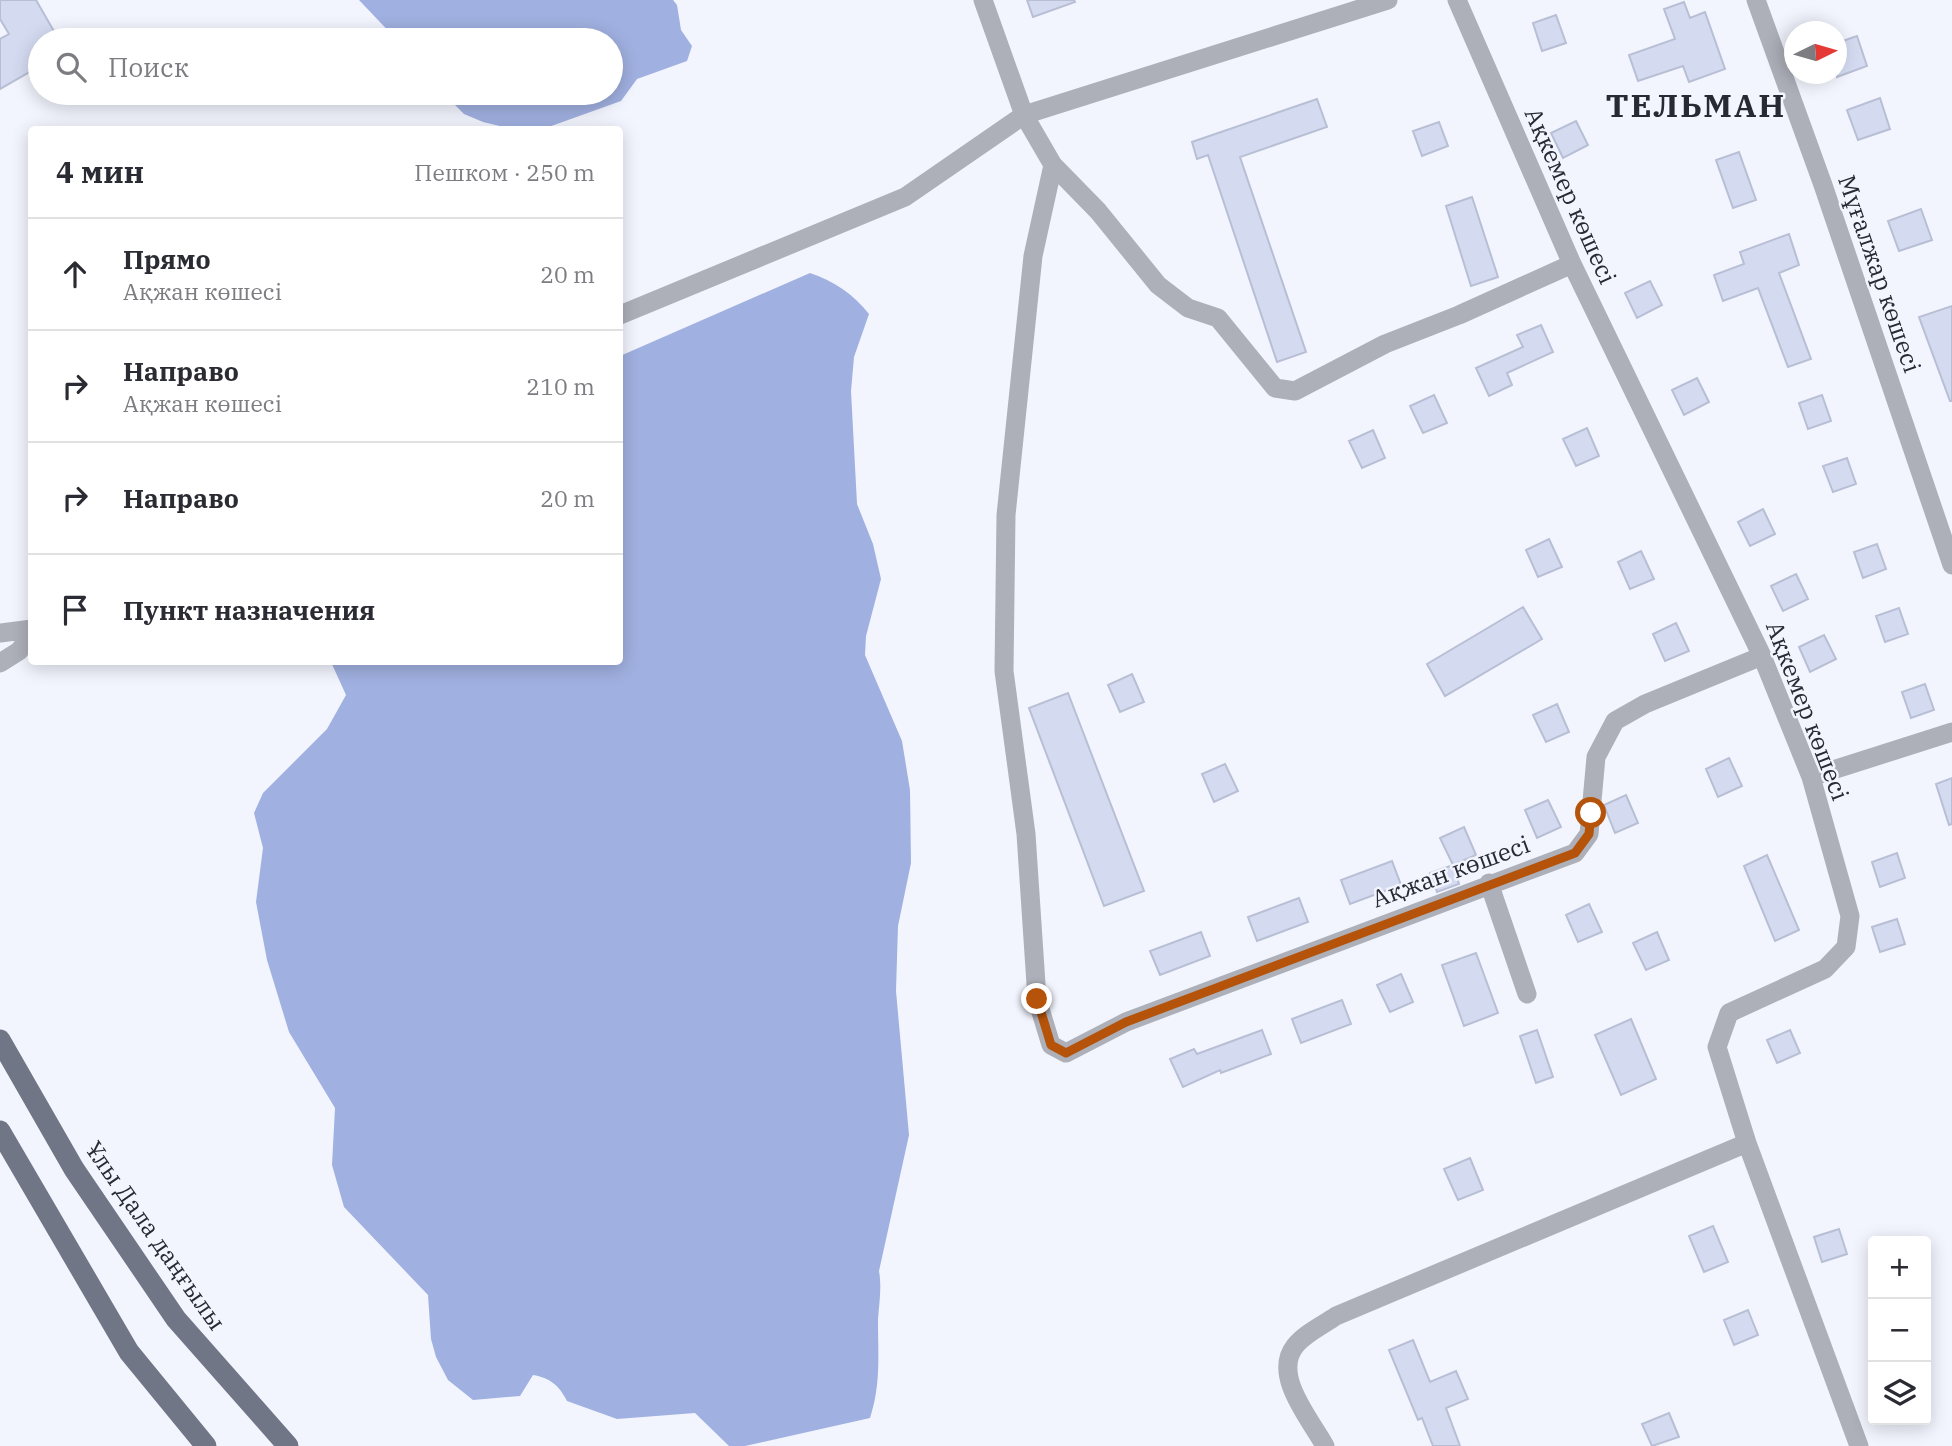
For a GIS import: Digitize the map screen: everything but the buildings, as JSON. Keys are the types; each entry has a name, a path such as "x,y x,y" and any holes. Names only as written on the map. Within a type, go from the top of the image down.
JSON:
{"main road":[{"name":"Ұлы Дала даңғылы","path":"0,1040 74,1169 176,1319 288,1446"},
{"path":"0,1131 129,1352 206,1446"}],"street":[{"path":"983,0 1024,115 1054,165 1098,211 1158,285 1188,308 1218,318 1275,388 1295,391 1385,344 1459,315 1572,264"},
{"path":"623,314 905,197 1024,115 1329,8 1388,0"},
{"name":"Ақкемер көшесі","path":"1457,0 1572,264 1762,656 1811,777 1850,916 1846,947 1825,969 1729,1013 1717,1047 1747,1143 1858,1446"},
{"name":"Мұғалжар көшесі","path":"1756,0 1823,185 1952,565"},
{"name":"Ақжан көшесі","path":"1054,165 1033,256 1006,515 1004,670 1026,834 1037,999 1051,1045 1066,1053 1126,1022 1489,883 1575,853 1589,834 1597,757 1615,721 1645,704 1762,656"},
{"path":"0,633 9,629 28,631"},
{"path":"0,663 19,651 28,638"},
{"path":"1811,777 1952,733"},
{"path":"1489,883 1527,994"},
{"path":"1325,1446 1288,1378 1286,1359 1296,1343 1336,1316 1747,1143"}],"water":[{"path":"359,0 673,0 677,5 681,30 692,46 687,61 637,79 623,98 623,28 386,28"},
{"path":"455,105 610,105 551,126 500,126 464,114"},
{"path":"810,273 842,289 869,314 854,357 851,391 857,504 873,544 881,579 866,636 865,655 902,741 910,790 911,863 898,926 896,991 909,1135 879,1271 878,1370 870,1418 745,1446 729,1446 695,1413 617,1419 567,1401 553,1383 533,1375 520,1396 473,1400 448,1380 436,1357 431,1339 428,1295 344,1207 332,1165 335,1108 289,1032 267,960 256,902 263,848 254,813 263,793 327,729 346,695 332,665 623,665 623,355"}],"district":[{"name":"ТЕЛЬМАН","path":"1696,106"}],"route":[{"path":"1037,999 1051,1045 1066,1053 1126,1022 1489,883 1575,853 1589,834 1591,813"}]}
